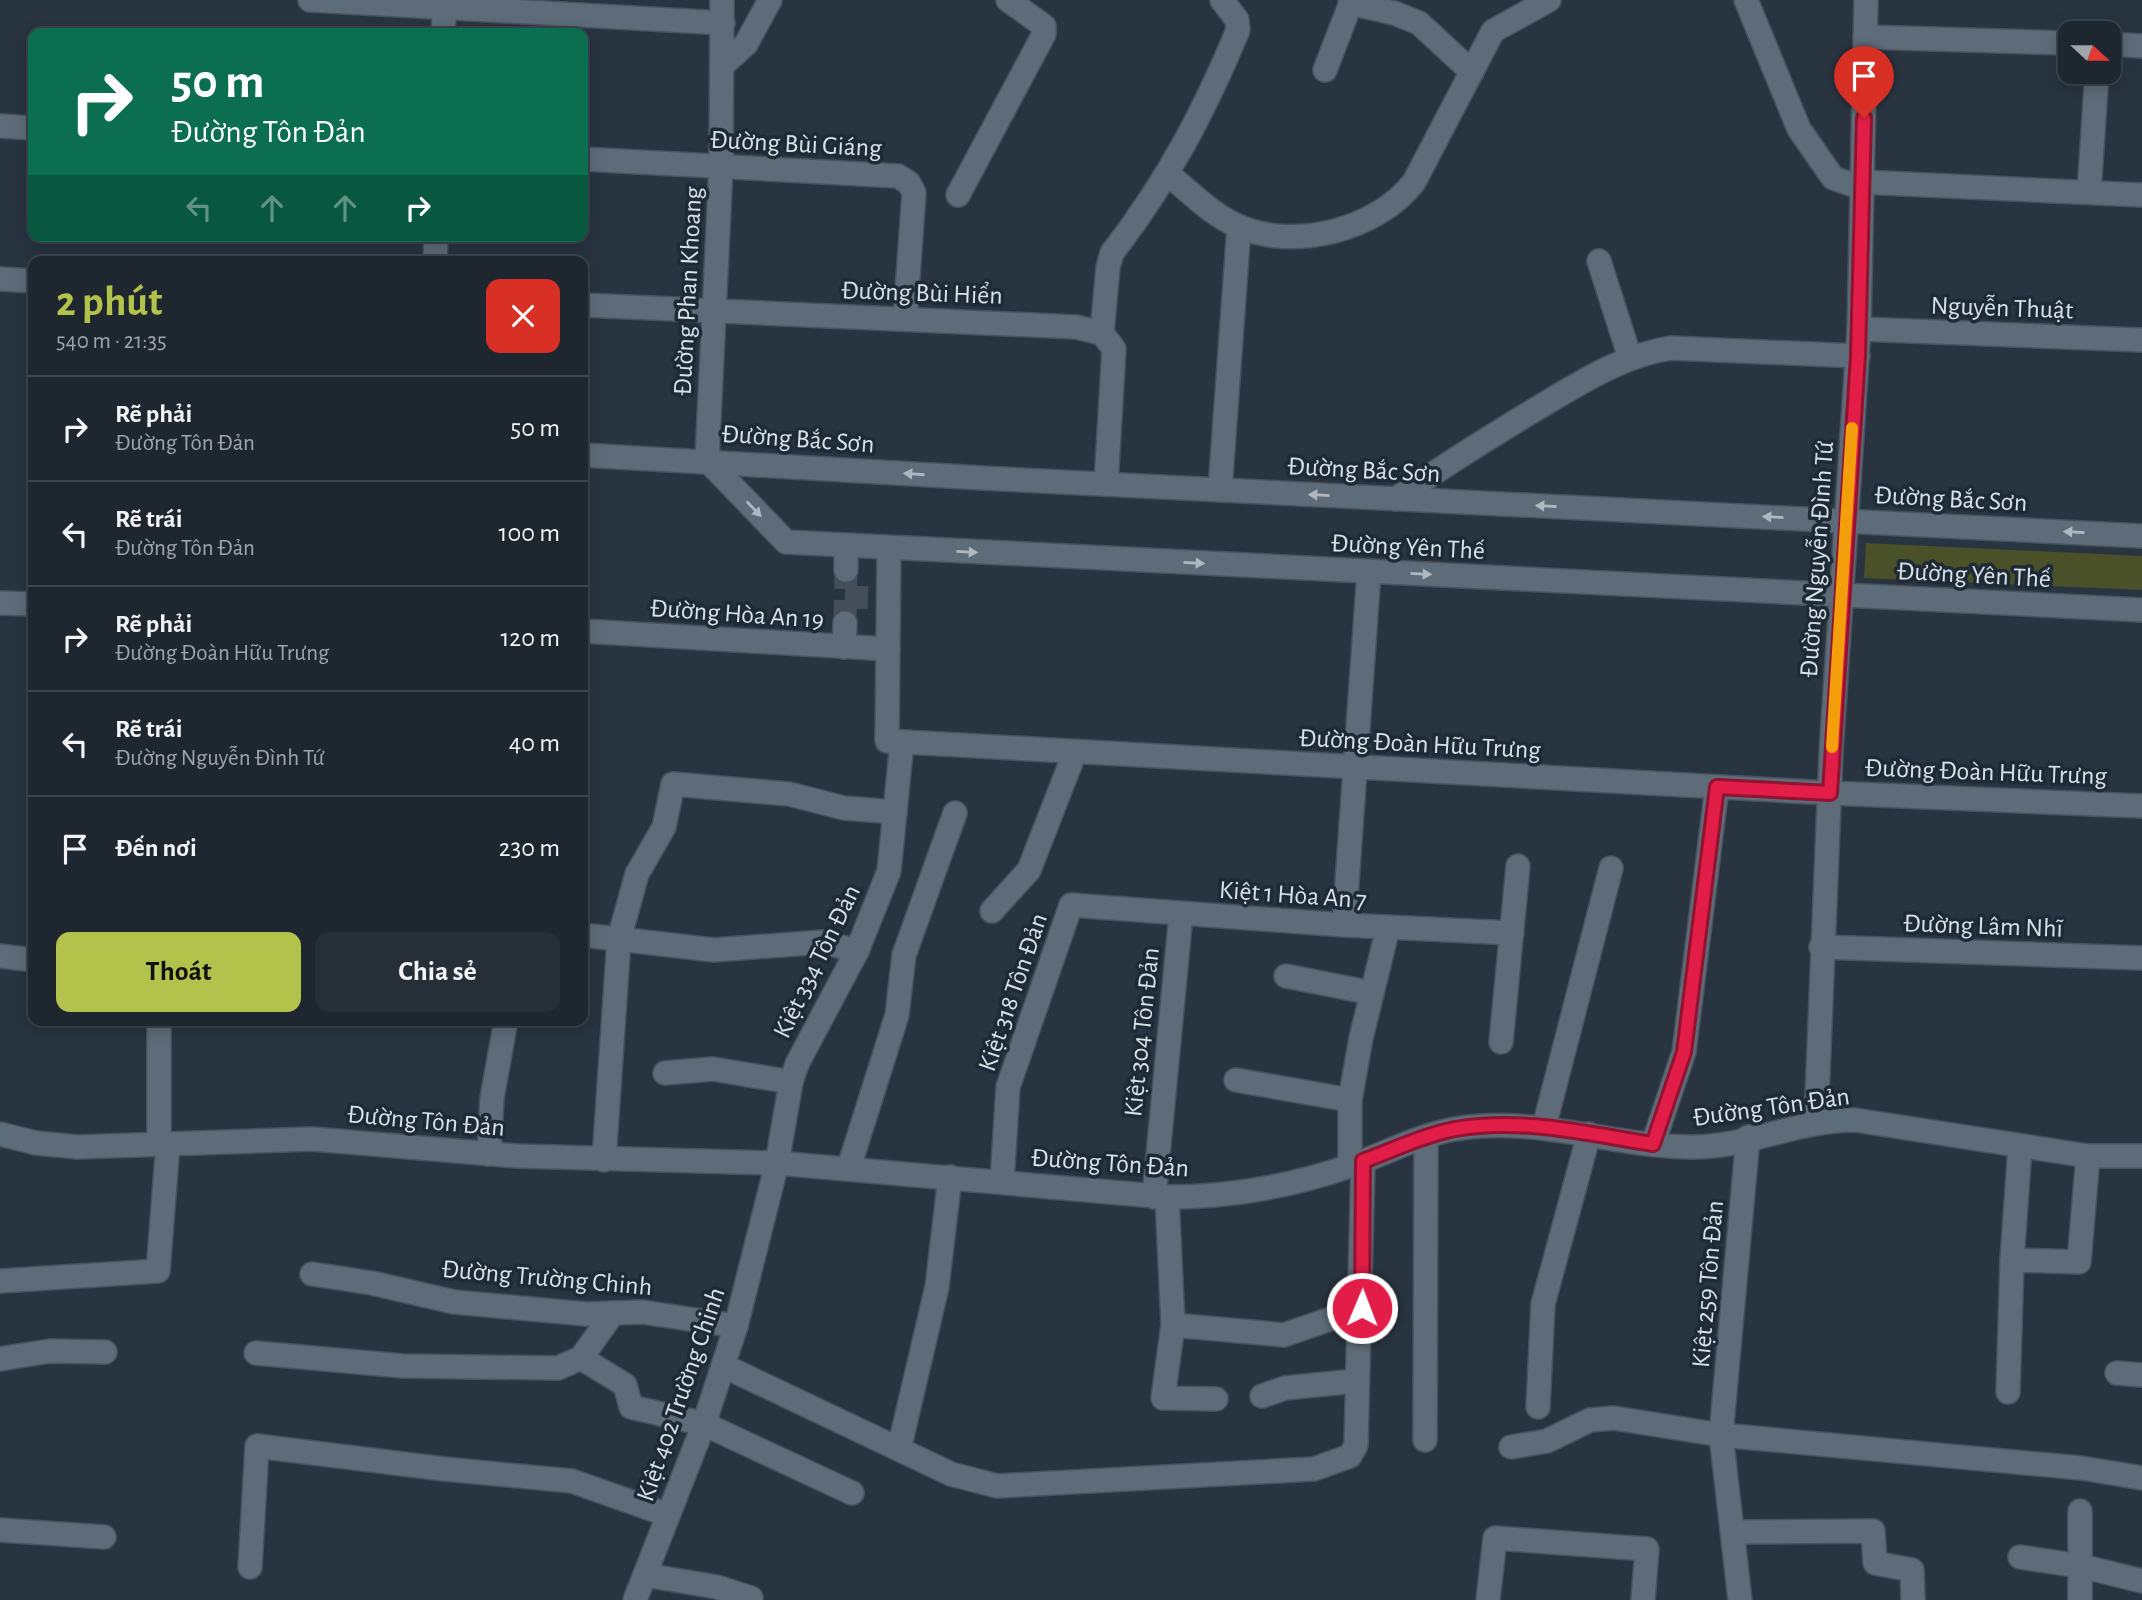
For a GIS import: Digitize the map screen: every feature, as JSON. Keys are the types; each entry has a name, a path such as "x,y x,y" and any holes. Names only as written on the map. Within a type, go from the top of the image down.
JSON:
{"street":[{"path":"310,0 444,4 723,23"},
{"name":"Đường Phan Khoang","path":"707,460 724,64 722,0"},
{"path":"724,64 746,44 770,0"},
{"path":"958,195 1044,34 1044,26 1007,0"},
{"path":"1105,484 1114,349 1102,333 1110,259 1169,175 1213,90 1238,30 1237,20 1222,0"},
{"path":"1169,175 1224,219 1239,227 1280,235 1308,235 1331,231 1387,209 1401,198 1414,181 1493,32 1549,0"},
{"path":"1746,0 1799,129 1833,178 1862,185 2142,195"},
{"name":"Đường Nguyễn Đình Tứ","path":"1816,1122 1821,947 1858,356 1866,0"},
{"path":"1325,70 1351,1 1419,23 1472,72"},
{"path":"443,28 444,4"},
{"path":"1865,37 2058,43"},
{"path":"2121,45 2142,46"},
{"path":"2088,192 2096,84"},
{"path":"0,126 28,128"},
{"name":"Đường Bùi Giáng","path":"588,159 898,176 909,183 914,193 905,319"},
{"path":"1220,490 1239,227"},
{"path":"1599,261 1630,358"},
{"name":"Đường Bùi Hiển","path":"588,305 1076,327 1102,333"},
{"name":"Nguyễn Thuật","path":"1859,329 2142,340"},
{"path":"1396,499 1511,424 1630,358 1671,348 1858,356"},
{"name":"Đường Bắc Sơn","path":"588,454 1396,499 1845,532 2142,536"},
{"name":"Đường Yên Thế","path":"707,460 786,542 1369,572 1843,587 2142,610"},
{"path":"846,545 846,570"},
{"path":"889,548 881,598 888,649 887,741 902,741"},
{"path":"1344,925 1369,572"},
{"path":"0,603 28,604"},
{"path":"844,647 845,623"},
{"name":"Đường Hòa An 19","path":"588,631 888,649"},
{"name":"Đường Đoàn Hữu Trưng","path":"902,741 1830,793 2142,806"},
{"name":"Kiệt 334 Tôn Đản","path":"777,1163 791,1082 806,1046 857,951 889,871 902,741"},
{"path":"992,911 1029,870 1076,752"},
{"path":"604,1160 619,939 637,874 664,827 673,784 789,794 844,808 895,812"},
{"name":"Đường Tôn Đản","path":"1653,1144 1684,1052 1717,787"},
{"path":"849,1167 897,1015 904,955 955,813"},
{"path":"1502,1042 1518,866"},
{"path":"1544,1127 1611,869"},
{"name":"Kiệt 1 Hòa An 7","path":"1071,905 1388,928 1512,933"},
{"name":"Kiệt 318 Tôn Đản","path":"1002,1182 1008,1087 1071,905"},
{"name":"Kiệt 304 Tôn Đản","path":"1181,914 1161,1197 1173,1325 1163,1398 1216,1399"},
{"path":"724,1366 951,1474 998,1486 1314,1469 1350,1456 1356,1445 1356,1381 1362,1308 1357,1164 1350,1100 1388,928"},
{"path":"588,936 715,950 823,942 857,951"},
{"name":"Đường Lâm Nhĩ","path":"1821,947 2142,958"},
{"path":"0,956 28,959"},
{"path":"1286,976 1372,993"},
{"path":"0,1281 159,1271 164,1144 159,1026"},
{"path":"489,1154 492,1098 505,1026"},
{"path":"665,1073 713,1069 791,1082"},
{"path":"1236,1080 1350,1100"},
{"name":"Đường Tôn Đản","path":"0,1134 58,1146 333,1140 489,1154 604,1160 777,1163 849,1167 1161,1197 1214,1195 1271,1187 1357,1164 1426,1138 1482,1125 1544,1127 1653,1144 1698,1147 1816,1122 1855,1120 2088,1156 2142,1156"},
{"path":"1538,1407 1543,1304 1589,1134"},
{"name":"Kiệt 259 Tôn Đản","path":"1740,1600 1721,1436 1748,1137"},
{"path":"1425,1440 1426,1138"},
{"path":"2008,1392 2012,1260 2020,1147"},
{"path":"2012,1260 2079,1262 2088,1156"},
{"name":"Kiệt 402 Trường Chinh","path":"635,1600 724,1366 777,1163"},
{"path":"899,1449 937,1287 950,1177"},
{"name":"Đường Trường Chinh","path":"312,1274 372,1283 454,1302 586,1314 642,1312 736,1326"},
{"path":"1173,1325 1284,1335 1362,1308"},
{"path":"256,1353 403,1366 558,1368 581,1358 613,1313"},
{"path":"0,1359 50,1351 105,1352"},
{"path":"581,1358 625,1385 631,1407 704,1423 852,1493"},
{"path":"2117,1373 2142,1375"},
{"path":"1262,1396 1285,1388 1356,1381"},
{"path":"1511,1447 1547,1441 1578,1425 1601,1418 1721,1436 2081,1468 2142,1478"},
{"path":"250,1567 257,1446 444,1469 572,1481 668,1515"},
{"path":"2080,1511 2080,1600"},
{"path":"0,1530 104,1536"},
{"path":"1733,1532 1873,1531 1875,1563 1912,1570 1913,1600"},
{"path":"1488,1600 1494,1538 1647,1549 1643,1600"},
{"path":"2020,1557 2081,1566 2142,1581"},
{"path":"645,1575 717,1587 751,1598"}],"green space":[{"path":"1866,543 2142,556 2142,590 1864,578"}],"tunnel":[{"path":"845,623 846,570"},
{"path":"845,597 874,598"}],"slow traffic":[{"path":"1832,747 1852,428"}],"route":[{"path":"1362,1308 1363,1161 1452,1129 1482,1125 1544,1127 1653,1144 1684,1052 1717,787 1830,793 1858,356 1864,118"}]}
